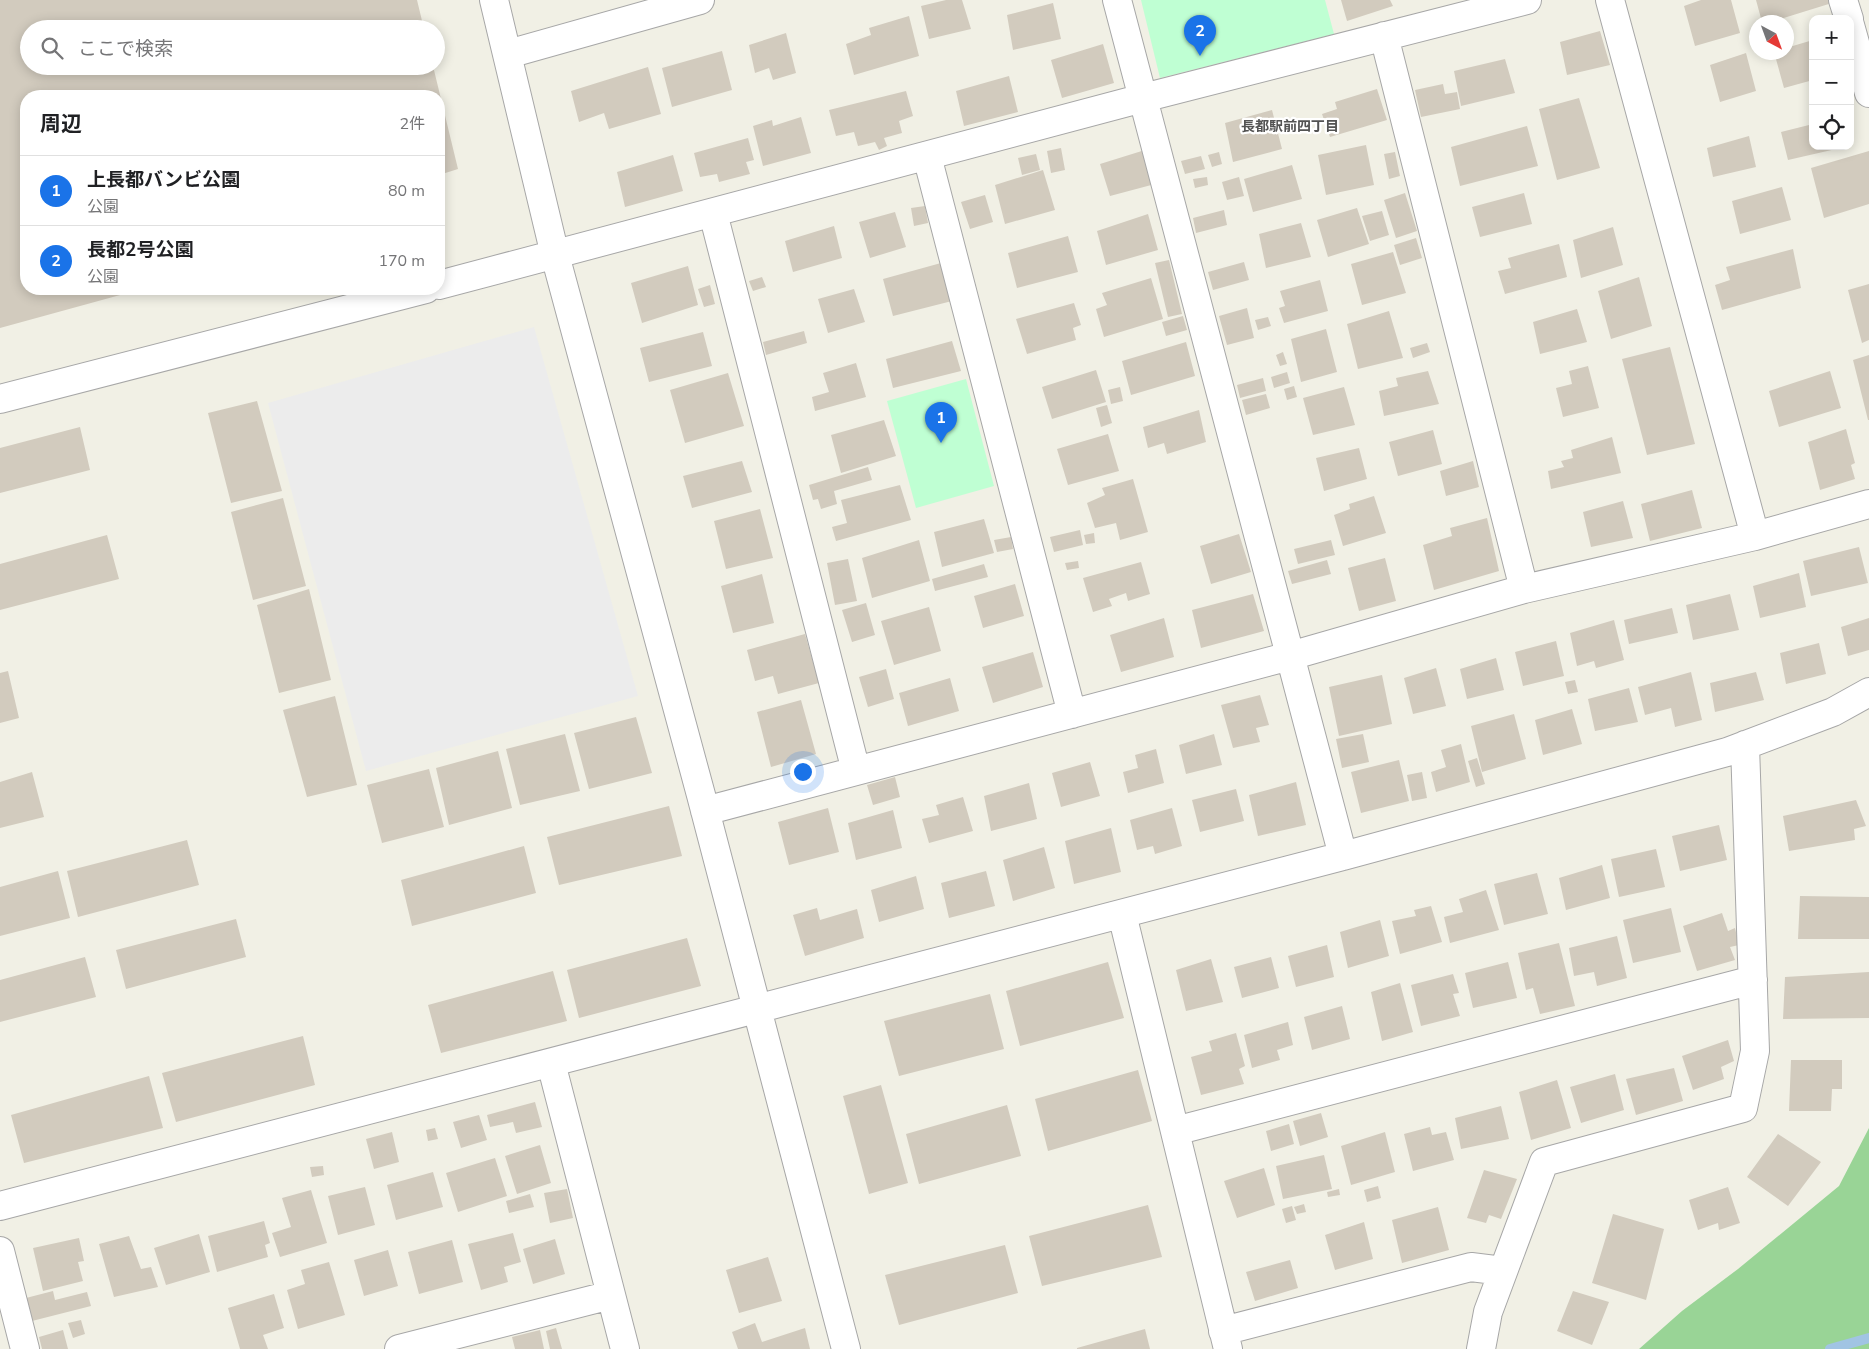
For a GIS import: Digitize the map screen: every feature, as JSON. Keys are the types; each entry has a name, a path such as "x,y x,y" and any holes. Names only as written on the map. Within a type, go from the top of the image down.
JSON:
{"street":[{"path":"494,0 555,255 705,811 846,1349"},
{"path":"508,54 700,0"},
{"path":"1117,0 1343,856"},
{"path":"445,283 1143,98 1527,0"},
{"path":"1610,0 1755,536"},
{"path":"1843,0 1847,15"},
{"path":"1384,36 1524,589"},
{"path":"1854,39 1869,93"},
{"path":"927,156 1072,714"},
{"path":"713,213 856,771"},
{"path":"0,399 403,295"},
{"path":"705,811 1290,656 1524,589 1755,536 1869,504"},
{"path":"0,1206 1343,856 1727,752 1833,712 1869,692"},
{"path":"1482,1349 1488,1312 1544,1162 1743,1108 1755,1051 1745,744"},
{"path":"1122,914 1226,1340 1471,1268 1503,1271"},
{"path":"1175,1131 1753,980"},
{"path":"551,1063 625,1349"},
{"path":"0,1251 25,1349"},
{"path":"399,1349 611,1294"}],"green space":[{"path":"1141,0 1325,0 1334,34 1160,78"},
{"path":"966,379 994,486 916,508 887,401"},
{"path":"1869,1128 1869,1349 1639,1349 1682,1311 1738,1269 1839,1186"}],"shaded area":[{"path":"534,327 638,696 366,771 268,403"}],"building":[{"path":"0,0 417,0 422,20 20,20 20,75 435,75 439,90 20,90 20,295 120,295 0,328"},
{"path":"946,0 962,0 971,29 929,39 921,6"},
{"path":"1341,0 1390,0 1393,6 1347,21"},
{"path":"1701,0 1731,0 1740,33 1695,46 1684,6"},
{"path":"1756,0 1831,0 1832,3 1793,15 1760,15"},
{"path":"1053,3 1061,39 1013,50 1007,15"},
{"path":"909,16 919,56 854,75 846,44 871,35 869,28"},
{"path":"1600,31 1610,65 1567,75 1560,42"},
{"path":"786,33 796,73 773,80 769,68 755,73 749,45"},
{"path":"1809,41 1809,81 1784,88 1776,60 1794,60 1794,46"},
{"path":"1103,44 1114,83 1062,98 1051,60"},
{"path":"722,51 732,90 672,107 662,68"},
{"path":"1746,53 1756,91 1720,102 1710,65"},
{"path":"1505,59 1515,93 1461,106 1454,71"},
{"path":"648,67 661,114 609,129 604,113 579,122 571,91"},
{"path":"1009,76 1018,112 964,126 956,91"},
{"path":"1443,84 1445,94 1457,92 1460,109 1421,117 1415,90"},
{"path":"1377,89 1387,120 1330,137 1322,114 1337,109 1335,102"},
{"path":"906,91 913,116 899,121 902,133 884,138 887,146 879,150 875,142 858,146 854,132 836,136 829,110"},
{"path":"1579,98 1600,168 1557,180 1539,109"},
{"path":"1272,110 1282,149 1233,162 1225,123"},
{"path":"445,115 458,169 445,173"},
{"path":"801,117 811,153 763,166 753,126 772,120 773,126"},
{"path":"1809,125 1809,150 1832,150 1788,160 1781,132"},
{"path":"1527,126 1538,166 1460,186 1451,147"},
{"path":"1749,136 1756,167 1713,177 1707,148"},
{"path":"748,138 754,160 746,162 750,174 719,182 717,174 700,177 694,153"},
{"path":"1366,145 1374,185 1326,195 1318,155"},
{"path":"1061,148 1065,170 1051,173 1047,151"},
{"path":"1145,150 1155,184 1110,196 1100,164"},
{"path":"1869,151 1869,204 1824,218 1811,168"},
{"path":"1219,152 1222,164 1212,167 1208,155"},
{"path":"1395,152 1400,176 1389,179 1384,154"},
{"path":"1036,154 1040,170 1022,175 1018,158"},
{"path":"673,155 683,191 625,207 617,172"},
{"path":"1201,156 1205,169 1185,174 1181,161"},
{"path":"1292,165 1302,199 1253,212 1244,179"},
{"path":"1043,170 1055,210 1005,224 995,185"},
{"path":"1207,177 1208,185 1195,188 1193,179"},
{"path":"1239,177 1244,196 1227,200 1222,182"},
{"path":"1782,187 1791,220 1740,234 1732,201"},
{"path":"1405,193 1417,231 1396,238 1384,200"},
{"path":"1524,193 1532,224 1480,237 1472,207"},
{"path":"985,195 993,222 970,229 961,202"},
{"path":"925,206 928,223 914,226 911,208"},
{"path":"1357,208 1369,244 1328,257 1317,220"},
{"path":"1224,210 1227,225 1196,233 1193,218"},
{"path":"1382,211 1389,235 1370,241 1362,216"},
{"path":"895,212 906,247 870,258 859,222"},
{"path":"1148,214 1158,250 1106,265 1097,231"},
{"path":"1301,223 1311,257 1266,268 1259,234"},
{"path":"834,226 842,258 793,272 785,241"},
{"path":"1613,227 1623,265 1581,278 1573,240"},
{"path":"1068,236 1078,272 1017,288 1008,253"},
{"path":"1416,238 1422,258 1400,265 1394,245"},
{"path":"1559,244 1567,277 1505,294 1498,271 1511,268 1508,258"},
{"path":"1793,249 1801,288 1722,310 1715,285 1730,280 1726,267"},
{"path":"1393,252 1406,293 1362,305 1351,264"},
{"path":"1169,260 1182,314 1168,317 1155,263"},
{"path":"1244,262 1249,280 1213,290 1208,272"},
{"path":"941,263 952,301 893,316 883,279"},
{"path":"688,266 698,305 642,323 631,283"},
{"path":"762,277 766,287 753,291 749,281"},
{"path":"1639,277 1652,326 1611,339 1598,291"},
{"path":"1151,278 1163,319 1104,337 1096,309 1107,305 1102,293"},
{"path":"1320,280 1328,311 1284,323 1279,308 1285,306 1280,291"},
{"path":"1869,284 1869,340 1862,343 1848,290"},
{"path":"710,285 715,304 704,307 698,289"},
{"path":"854,289 865,322 828,333 818,299"},
{"path":"1074,303 1081,325 1073,328 1076,340 1027,354 1016,319"},
{"path":"1247,308 1254,338 1227,345 1219,316"},
{"path":"1577,309 1587,342 1540,354 1533,322"},
{"path":"1389,311 1403,358 1358,369 1347,324"},
{"path":"1183,316 1187,330 1166,336 1162,322"},
{"path":"1268,317 1271,326 1258,330 1255,320"},
{"path":"1326,329 1337,372 1301,382 1291,339"},
{"path":"804,331 807,343 766,355 763,342"},
{"path":"703,332 712,366 649,382 640,348"},
{"path":"952,341 961,371 893,388 886,359"},
{"path":"1186,342 1195,376 1131,395 1122,361"},
{"path":"1427,343 1430,352 1413,358 1410,348"},
{"path":"1670,347 1695,444 1647,455 1622,359"},
{"path":"1283,352 1287,364 1280,366 1276,355"},
{"path":"1869,355 1869,420 1868,420 1853,360"},
{"path":"856,363 866,397 815,411 812,397 829,392 823,373"},
{"path":"1588,366 1599,408 1563,417 1556,388 1572,384 1569,371"},
{"path":"1096,370 1106,402 1052,419 1042,387"},
{"path":"1428,371 1439,404 1384,416 1379,391 1398,386 1396,378"},
{"path":"1830,371 1841,408 1779,427 1769,391"},
{"path":"1287,372 1290,383 1274,388 1271,377"},
{"path":"728,373 744,426 685,443 670,390"},
{"path":"1263,378 1266,391 1240,398 1237,385"},
{"path":"1294,386 1297,397 1287,400 1284,389"},
{"path":"1120,387 1123,401 1111,404 1108,390"},
{"path":"1344,387 1355,425 1313,435 1303,398"},
{"path":"1266,394 1270,408 1246,415 1242,400"},
{"path":"257,401 282,491 231,503 208,413"},
{"path":"1107,405 1112,423 1101,427 1096,408"},
{"path":"1199,410 1206,442 1167,454 1164,443 1148,448 1143,427"},
{"path":"884,420 896,456 841,473 831,435"},
{"path":"80,427 90,470 0,493 0,448"},
{"path":"1846,429 1855,463 1851,465 1855,479 1820,490 1808,442"},
{"path":"1433,430 1442,464 1398,476 1389,442"},
{"path":"1108,434 1119,471 1068,485 1057,449"},
{"path":"1612,437 1621,473 1551,489 1548,471 1564,467 1561,461 1573,458 1571,450"},
{"path":"1359,448 1367,479 1324,491 1316,458"},
{"path":"742,461 752,492 692,508 683,476"},
{"path":"1473,461 1479,487 1446,496 1440,471"},
{"path":"868,467 872,480 834,491 837,504 821,509 818,499 813,500 809,485"},
{"path":"1133,479 1148,532 1120,540 1116,523 1095,528 1087,503 1105,495 1102,488"},
{"path":"900,485 911,520 836,541 832,527 847,523 841,500"},
{"path":"1692,490 1702,528 1650,541 1641,504"},
{"path":"1374,496 1386,533 1343,546 1334,515 1350,509 1349,504"},
{"path":"283,498 306,586 253,600 231,512"},
{"path":"1623,501 1633,538 1591,547 1583,512"},
{"path":"760,509 773,558 726,569 714,521"},
{"path":"1487,518 1499,571 1434,590 1423,545 1452,536 1450,528"},
{"path":"984,519 994,553 942,567 934,532"},
{"path":"1080,530 1083,545 1054,552 1050,537"},
{"path":"1094,533 1095,543 1086,544 1084,535"},
{"path":"1239,534 1251,572 1211,584 1200,546"},
{"path":"107,535 119,579 0,610 0,564"},
{"path":"1011,537 1013,549 997,552 994,540"},
{"path":"919,540 930,581 872,598 862,558"},
{"path":"1331,540 1335,555 1298,564 1294,549"},
{"path":"1859,547 1868,583 1811,596 1803,561"},
{"path":"1385,558 1396,601 1359,611 1348,568"},
{"path":"848,559 857,601 835,605 827,563"},
{"path":"1327,560 1331,574 1292,584 1288,571"},
{"path":"1078,561 1079,568 1067,570 1065,563"},
{"path":"1141,562 1150,594 1128,601 1126,593 1109,599 1112,606 1093,612 1083,578"},
{"path":"984,564 988,577 935,591 932,579"},
{"path":"1799,573 1806,607 1760,618 1753,586"},
{"path":"762,574 774,623 733,633 721,586"},
{"path":"1015,584 1024,616 983,628 974,596"},
{"path":"309,589 331,680 279,693 257,605"},
{"path":"1253,594 1264,631 1201,648 1192,610"},
{"path":"1730,594 1739,630 1693,640 1686,605"},
{"path":"866,603 875,635 852,642 842,610"},
{"path":"929,607 941,651 894,665 881,621"},
{"path":"1672,608 1678,633 1629,644 1624,620"},
{"path":"1164,618 1174,657 1121,672 1110,635"},
{"path":"1869,618 1869,650 1848,656 1841,627"},
{"path":"1614,620 1624,660 1596,668 1594,661 1577,666 1570,633"},
{"path":"805,634 819,683 778,694 773,676 755,681 747,650"},
{"path":"1556,641 1564,676 1523,686 1515,652"},
{"path":"1819,643 1826,674 1786,684 1780,653"},
{"path":"1033,652 1043,687 993,703 982,667"},
{"path":"1496,658 1504,690 1467,699 1460,669"},
{"path":"1436,668 1446,706 1413,714 1404,678"},
{"path":"886,669 894,699 868,707 859,677"},
{"path":"8,671 19,718 0,723 0,673"},
{"path":"1691,672 1702,720 1675,727 1671,708 1645,715 1638,687"},
{"path":"1756,672 1764,700 1715,712 1710,683"},
{"path":"1382,675 1392,724 1339,736 1329,687"},
{"path":"950,678 959,711 908,726 899,693"},
{"path":"1575,680 1578,692 1568,694 1565,682"},
{"path":"1629,688 1638,722 1595,731 1588,699"},
{"path":"1260,695 1269,725 1256,728 1260,742 1233,748 1221,705"},
{"path":"335,696 357,785 307,797 283,710"},
{"path":"801,700 816,754 771,767 757,712"},
{"path":"1572,709 1582,744 1543,755 1535,720"},
{"path":"1514,714 1526,759 1482,772 1471,726"},
{"path":"636,717 652,773 589,789 574,733"},
{"path":"565,734 580,791 520,805 506,749"},
{"path":"1214,734 1222,765 1186,774 1179,745"},
{"path":"1363,734 1369,762 1342,768 1336,739"},
{"path":"1461,744 1470,782 1436,792 1431,772 1446,767 1441,750"},
{"path":"1156,749 1164,783 1128,793 1123,772 1138,768 1135,755"},
{"path":"498,751 512,808 449,825 436,768"},
{"path":"1477,758 1485,784 1476,787 1468,761"},
{"path":"1399,760 1409,801 1361,813 1351,772"},
{"path":"1090,762 1100,796 1061,807 1052,773"},
{"path":"429,769 444,827 382,843 367,785"},
{"path":"32,772 44,817 0,828 0,782"},
{"path":"1422,772 1427,798 1412,801 1407,775"},
{"path":"895,777 900,797 873,805 867,785"},
{"path":"1296,782 1306,825 1258,836 1249,795"},
{"path":"1029,783 1037,819 991,831 984,796"},
{"path":"1236,789 1244,821 1200,832 1192,800"},
{"path":"963,797 973,831 929,843 922,819 939,815 936,805"},
{"path":"1856,800 1866,826 1854,829 1855,840 1789,851 1783,816"},
{"path":"669,806 682,856 559,885 547,837"},
{"path":"828,808 839,852 789,865 778,822"},
{"path":"1172,808 1182,846 1155,854 1153,846 1137,850 1130,820"},
{"path":"893,810 902,848 856,860 848,823"},
{"path":"1719,825 1727,860 1680,871 1672,836"},
{"path":"1111,828 1121,872 1074,884 1065,841"},
{"path":"187,840 199,885 78,917 67,871"},
{"path":"524,846 536,893 412,926 401,880"},
{"path":"1044,847 1055,888 1013,901 1003,860"},
{"path":"1656,849 1665,887 1619,897 1611,859"},
{"path":"1602,865 1610,898 1566,910 1559,878"},
{"path":"58,871 70,918 0,936 0,887"},
{"path":"986,871 995,906 949,918 941,883"},
{"path":"1537,873 1548,914 1504,925 1494,884"},
{"path":"916,876 924,909 879,922 871,890"},
{"path":"1486,890 1499,930 1450,943 1444,917 1463,912 1459,899"},
{"path":"1800,896 1869,897 1869,939 1798,939"},
{"path":"1431,906 1442,942 1400,954 1392,921 1416,916 1414,910"},
{"path":"817,908 820,920 857,909 864,938 805,956 793,915"},
{"path":"1671,908 1681,952 1633,963 1623,920"},
{"path":"1722,913 1728,931 1735,928 1739,945 1730,947 1735,960 1697,971 1683,926"},
{"path":"236,919 246,957 126,989 116,950"},
{"path":"1380,920 1389,956 1348,968 1340,932"},
{"path":"1617,936 1627,978 1597,986 1594,972 1574,976 1569,948"},
{"path":"687,938 701,986 579,1018 567,970"},
{"path":"1559,943 1575,1006 1540,1014 1533,988 1526,990 1518,953"},
{"path":"1327,945 1334,977 1296,987 1288,956"},
{"path":"85,957 96,997 0,1022 0,980"},
{"path":"1271,957 1279,988 1242,998 1234,967"},
{"path":"1211,959 1223,1002 1186,1011 1176,970"},
{"path":"1108,962 1124,1018 1020,1046 1006,991"},
{"path":"1508,962 1517,998 1473,1008 1465,973"},
{"path":"553,971 567,1021 441,1053 428,1005"},
{"path":"1869,972 1869,1018 1783,1019 1785,977"},
{"path":"1453,974 1459,993 1453,994 1460,1016 1421,1026 1411,985"},
{"path":"1400,983 1413,1032 1382,1041 1371,992"},
{"path":"990,994 1004,1049 899,1076 884,1021"},
{"path":"1342,1006 1350,1039 1312,1050 1304,1017"},
{"path":"1288,1022 1293,1045 1277,1050 1280,1060 1252,1068 1244,1035"},
{"path":"1236,1033 1245,1066 1239,1069 1244,1084 1201,1095 1191,1057 1212,1051 1209,1041"},
{"path":"303,1036 315,1085 176,1122 162,1073"},
{"path":"1728,1040 1734,1061 1721,1067 1724,1079 1693,1090 1682,1056"},
{"path":"1791,1060 1842,1060 1842,1089 1832,1089 1831,1111 1789,1111"},
{"path":"1674,1068 1683,1101 1636,1115 1626,1079"},
{"path":"1138,1070 1152,1121 1048,1151 1035,1099"},
{"path":"1615,1074 1624,1110 1581,1123 1570,1087"},
{"path":"149,1076 163,1128 24,1163 11,1115"},
{"path":"1557,1080 1571,1128 1531,1140 1519,1092"},
{"path":"881,1085 908,1183 869,1194 843,1096"},
{"path":"535,1102 542,1127 516,1133 513,1122 490,1127 487,1115"},
{"path":"1007,1105 1021,1156 919,1184 906,1134"},
{"path":"1501,1106 1509,1139 1461,1149 1455,1118"},
{"path":"1321,1113 1328,1137 1300,1146 1293,1121"},
{"path":"479,1115 487,1140 461,1148 453,1122"},
{"path":"1289,1124 1294,1144 1271,1151 1266,1131"},
{"path":"1430,1127 1432,1135 1446,1132 1454,1160 1413,1171 1404,1134"},
{"path":"435,1128 438,1139 428,1141 426,1130"},
{"path":"392,1132 399,1162 374,1169 366,1139"},
{"path":"1385,1132 1395,1172 1351,1185 1341,1146"},
{"path":"1778,1134 1821,1162 1788,1206 1747,1177"},
{"path":"540,1145 551,1183 517,1194 505,1156"},
{"path":"1324,1155 1332,1189 1283,1199 1276,1166"},
{"path":"495,1158 507,1196 458,1212 446,1173"},
{"path":"323,1166 324,1175 312,1177 310,1167"},
{"path":"1264,1168 1275,1205 1237,1218 1224,1181"},
{"path":"1484,1170 1517,1179 1501,1219 1489,1215 1486,1223 1467,1218"},
{"path":"433,1172 443,1207 396,1220 387,1185"},
{"path":"1378,1186 1381,1198 1367,1202 1364,1190"},
{"path":"365,1187 375,1225 338,1235 328,1196"},
{"path":"1728,1187 1740,1223 1719,1230 1718,1223 1698,1230 1689,1200"},
{"path":"567,1189 573,1218 550,1223 544,1193"},
{"path":"1339,1189 1340,1195 1328,1197 1327,1192"},
{"path":"311,1190 327,1243 280,1257 272,1233 291,1227 282,1198"},
{"path":"530,1194 534,1207 509,1213 506,1201"},
{"path":"1304,1204 1306,1212 1297,1214 1294,1207"},
{"path":"1148,1205 1162,1257 1042,1286 1029,1236"},
{"path":"1292,1206 1296,1220 1286,1223 1282,1209"},
{"path":"1438,1207 1449,1250 1402,1263 1392,1220"},
{"path":"1613,1214 1664,1229 1646,1300 1592,1283"},
{"path":"264,1221 270,1243 265,1245 268,1257 217,1272 208,1236"},
{"path":"1364,1222 1373,1259 1335,1270 1325,1235"},
{"path":"513,1233 521,1262 504,1267 508,1282 481,1290 468,1244"},
{"path":"199,1234 210,1272 166,1285 154,1248"},
{"path":"129,1236 141,1269 151,1267 158,1287 114,1297 99,1244"},
{"path":"79,1238 84,1261 78,1262 83,1281 43,1291 33,1248"},
{"path":"555,1239 565,1274 533,1284 523,1249"},
{"path":"452,1240 463,1282 419,1294 408,1252"},
{"path":"1005,1245 1018,1293 899,1325 885,1275"},
{"path":"388,1250 398,1286 364,1296 354,1260"},
{"path":"768,1257 782,1301 739,1313 726,1270"},
{"path":"1290,1260 1298,1288 1255,1301 1246,1272"},
{"path":"329,1262 345,1315 298,1329 287,1290 305,1284 301,1270"},
{"path":"53,1291 55,1300 87,1292 91,1306 32,1321 26,1298"},
{"path":"1573,1291 1609,1302 1592,1345 1557,1331"},
{"path":"274,1294 284,1328 263,1335 268,1349 240,1349 228,1308"},
{"path":"81,1320 85,1334 73,1338 68,1323"},
{"path":"755,1323 762,1342 805,1328 810,1349 738,1349 732,1332"},
{"path":"556,1328 562,1349 550,1349 546,1331"},
{"path":"1145,1329 1150,1349 1077,1349 1077,1348"},
{"path":"63,1330 68,1349 42,1349 39,1337"},
{"path":"540,1330 544,1349 515,1349 512,1337"}],"waterway":[{"path":"1830,1349 1869,1338"}],"place":[{"name":"長都2号公園","path":"1200,56"},
{"name":"上長都バンビ公園","path":"941,443"}],"district":[{"name":"長都駅前四丁目","path":"1290,126"}]}
